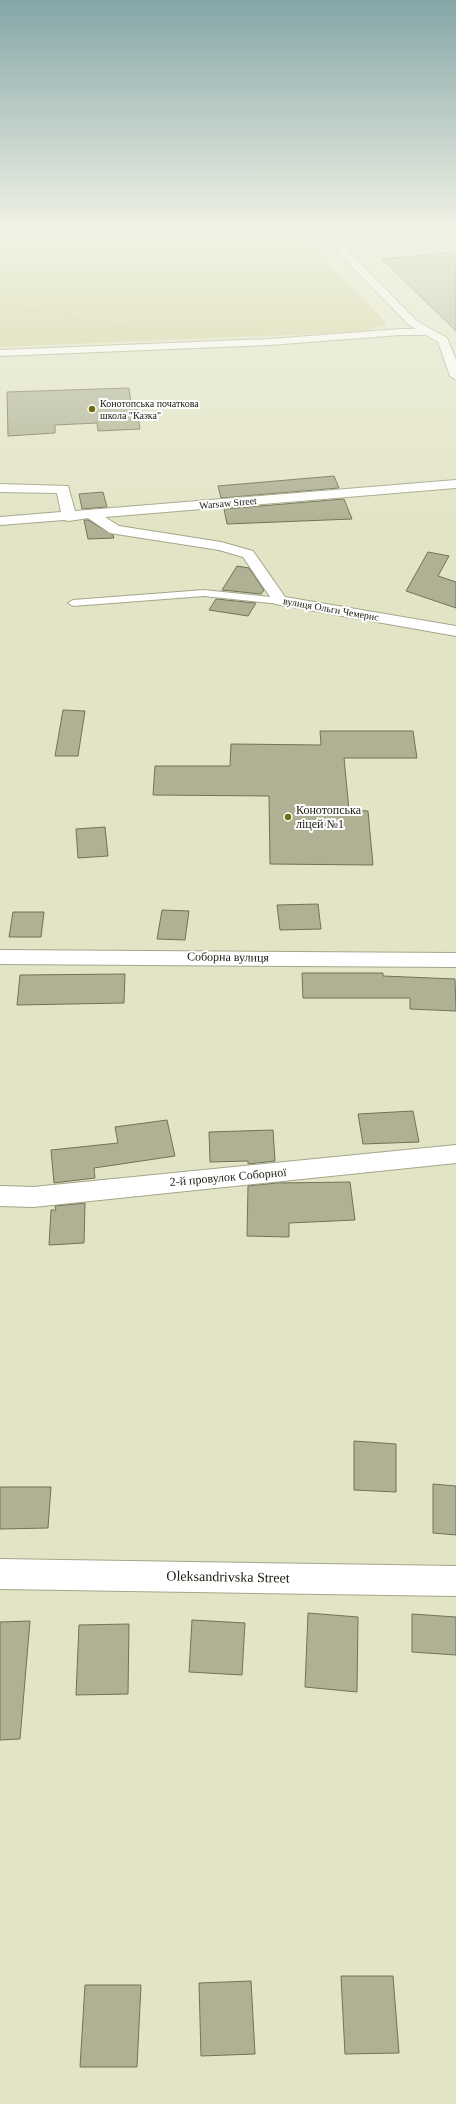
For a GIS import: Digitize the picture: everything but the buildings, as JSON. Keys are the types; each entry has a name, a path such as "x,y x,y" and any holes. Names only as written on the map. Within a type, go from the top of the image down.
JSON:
{"street":[{"path":"425,329 443,340 456,376"},
{"path":"0,353 270,342 400,332 450,332"},
{"name":"Warsaw Street","path":"0,521 69,517 456,484"},
{"path":"0,488 63,490 69,517"},
{"name":"вулиця Ольги Чемерис","path":"93,515 115,530 221,546 248,554 280,601 456,631"},
{"name":"Соборна вулиця","path":"0,957 46,955 456,960"},
{"name":"2-й провулок Соборної","path":"0,1196 33,1197 456,1154"},
{"name":"Oleksandrivska Street","path":"0,1574 456,1581"}],"lane":[{"path":"73,603 204,593 280,601"}],"green space":[{"path":"0,329 371,329 360,332 0,347"}],"place":[{"name":"Конотопська початкова школа \"Казка\"","path":"92,409"},
{"name":"Конотопська ліцей №1","path":"288,817"}]}
